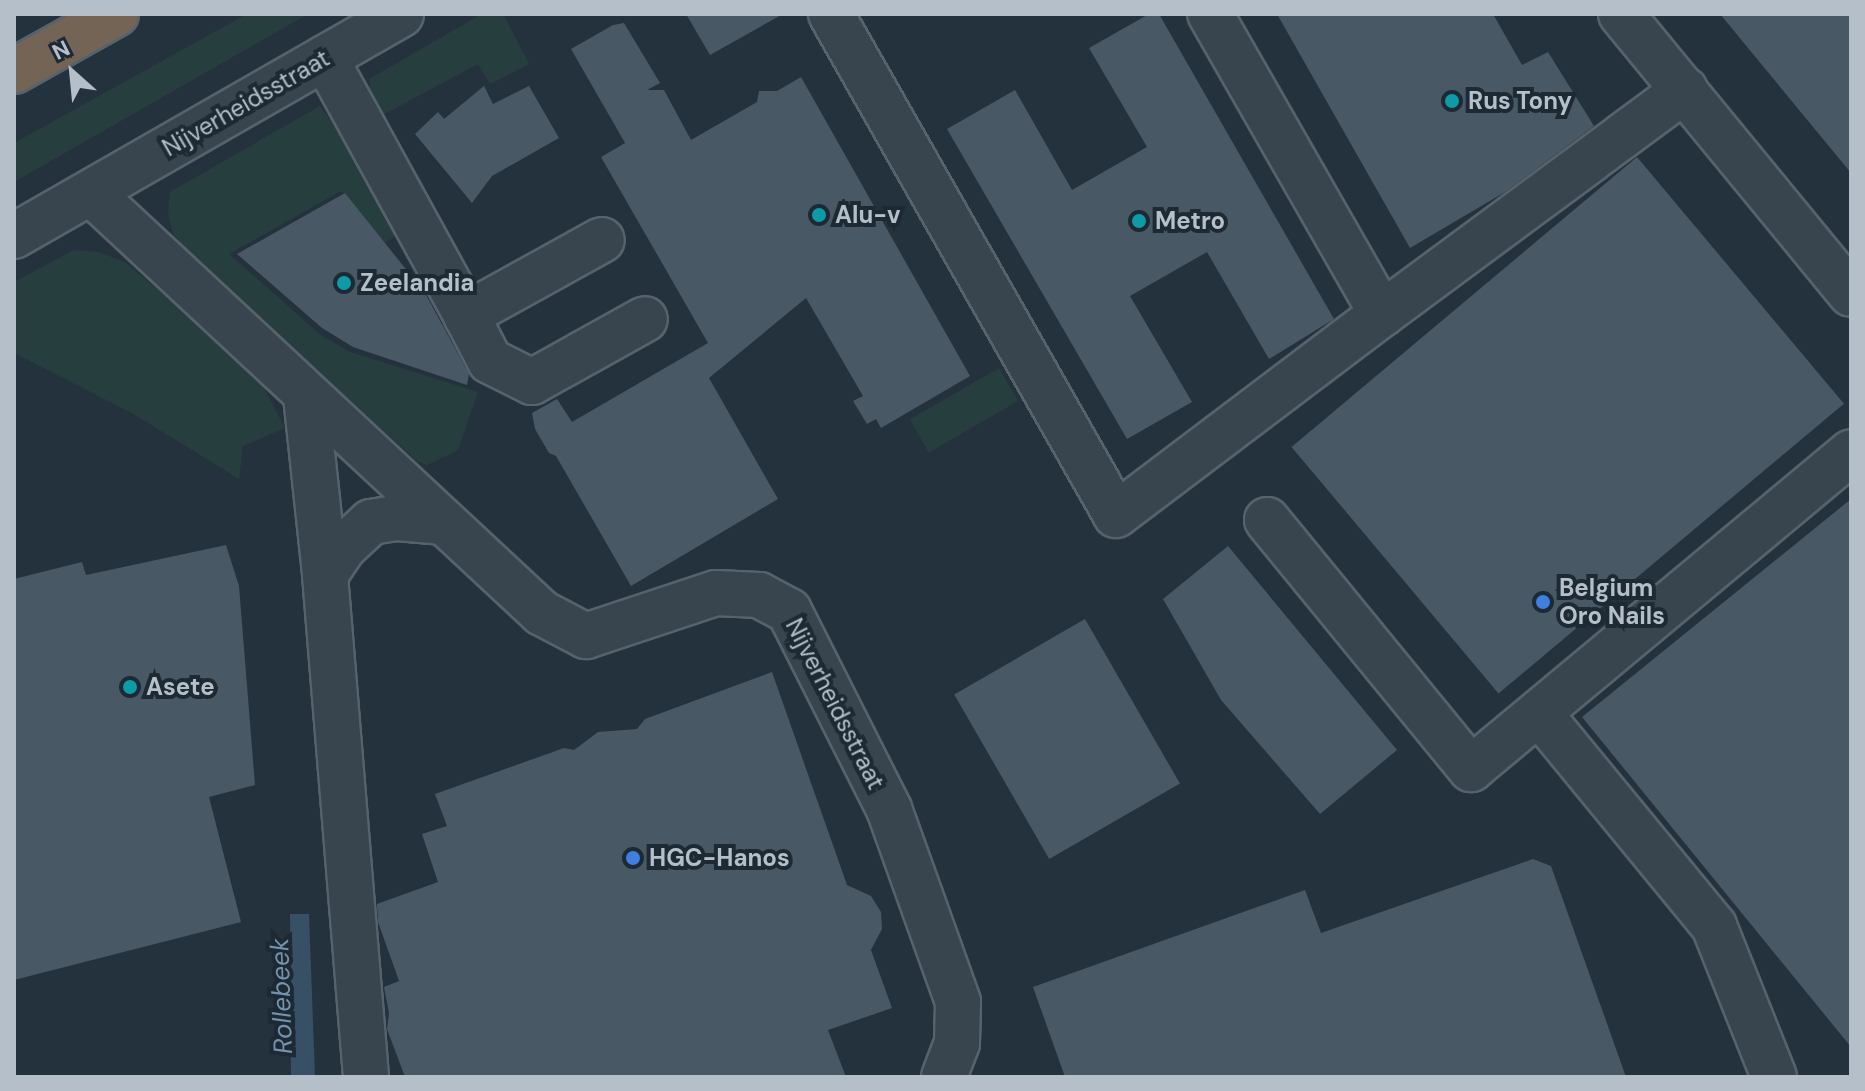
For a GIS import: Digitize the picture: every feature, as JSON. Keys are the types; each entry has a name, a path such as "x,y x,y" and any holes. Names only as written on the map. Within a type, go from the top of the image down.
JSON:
{"highway":[{"path":"14,71 116,14"}],"street":[{"name":"Nijverheidsstraat","path":"14,236 401,14"},
{"path":"831,14 1116,515 1685,90"},
{"path":"1210,14 1382,314"},
{"path":"1621,14 1851,294"},
{"path":"325,58 490,361 532,382 645,319"},
{"name":"Nijverheidsstraat","path":"91,193 542,613 586,636 716,593 759,595 789,611 889,809 958,1002 957,1043 944,1077"},
{"path":"466,315 602,240"},
{"path":"306,396 325,575 366,1077"},
{"path":"1267,520 1471,769 1851,452"},
{"path":"325,575 343,548 371,522 396,518 442,522"},
{"path":"1539,713 1714,926 1774,1077"}],"green space":[{"path":"247,14 308,14 14,182 14,143"},
{"path":"482,14 503,14 529,64 490,84 478,64 379,117 372,109 369,79"},
{"path":"320,106 353,151 395,230 394,237 385,243 345,193 339,192 229,254 321,335 350,352 478,392 458,450 427,465 417,461 190,256 173,233 168,214 170,192"},
{"path":"74,250 98,252 125,262 246,365 263,386 285,428 243,446 239,479 132,413 14,353 14,282"},
{"path":"999,368 1018,401 929,452 910,420"}],"water":[{"path":"290,914 309,914 315,1077 291,1077"}],"building":[{"path":"686,14 783,14 710,55"},
{"name":"Metro","path":"1149,14 1159,14 1334,319 1269,359 1207,252 1130,296 1192,402 1127,439 947,129 1015,90 1072,190 1147,147 1089,48"},
{"name":"Rus Tony","path":"1277,14 1493,14 1522,65 1548,52 1594,126 1505,192 1410,248"},
{"path":"1720,14 1851,14 1851,173"},
{"path":"624,23 660,83 647,90 664,90 691,140 757,102 759,91 777,91 801,77 970,376 881,428 876,419 867,424 853,401 863,396 806,298 709,378 778,499 631,586 556,456 549,453 535,429 532,413 557,399 572,422 708,343 601,157 625,143 571,49 613,25"},
{"path":"484,86 493,104 529,86 559,138 492,176 472,203 415,134 438,112 444,119"},
{"path":"1637,157 1844,404 1498,694 1292,447"},
{"name":"Zeelandia","path":"345,193 425,293 469,374 467,385 353,347 322,328 237,254"},
{"path":"1851,499 1851,1047 1582,717"},
{"path":"226,545 239,586 255,785 209,797 241,922 14,980 14,579 82,562 86,575"},
{"path":"1228,546 1397,750 1320,814 1221,700 1163,599"},
{"path":"1085,619 1180,784 1049,859 954,694"},
{"name":"HGC-Hanos","path":"772,672 847,885 871,896 881,912 882,929 871,950 892,1008 828,1030 846,1077 405,1077 387,1029 389,1013 384,987 399,981 378,922 377,904 438,882 422,834 447,826 435,794 564,748 574,750 598,732 637,729 645,719"},
{"path":"1533,859 1551,866 1626,1077 1065,1077 1033,987 1305,890 1321,933"}],"place":[{"name":"Rus Tony","path":"1452,101"},
{"name":"Alu-v","path":"819,215"},
{"name":"Metro","path":"1139,221"},
{"name":"Zeelandia","path":"344,283"},
{"name":"Belgium Oro Nails","path":"1543,602"},
{"name":"Asete","path":"130,687"},
{"name":"HGC-Hanos","path":"633,858"}],"water label":[{"name":"Rollebeek","path":"282,996"}]}
